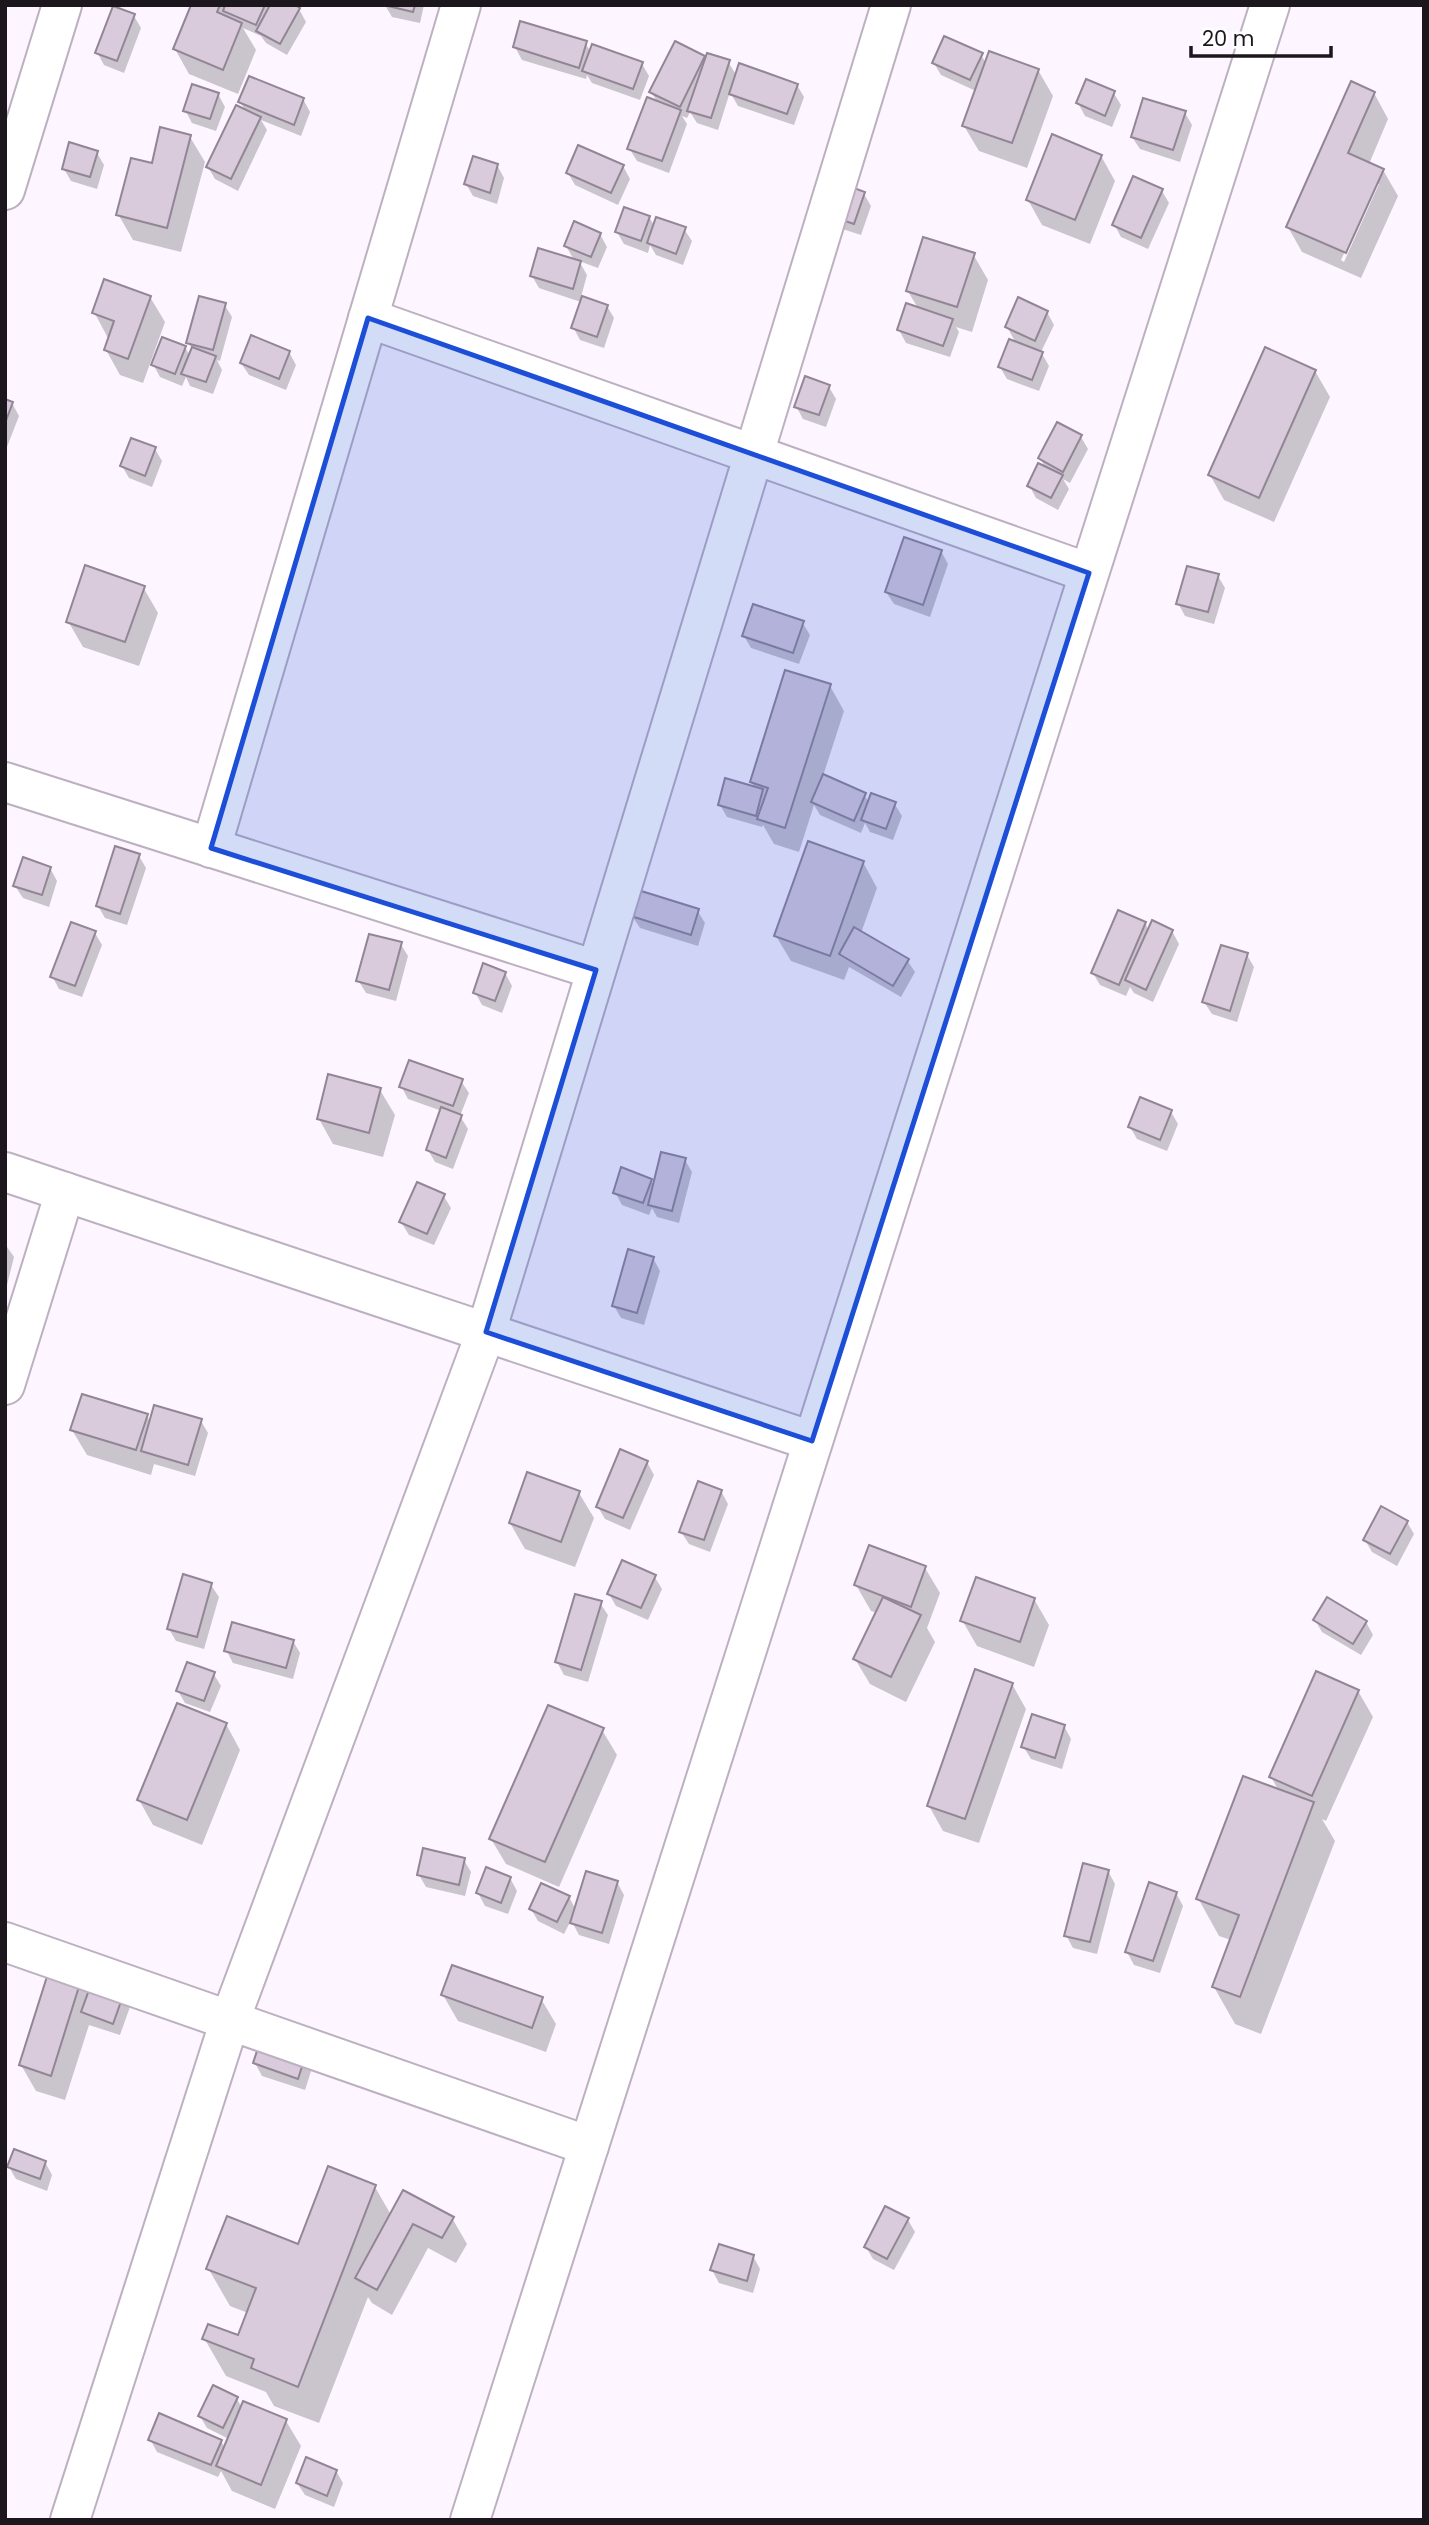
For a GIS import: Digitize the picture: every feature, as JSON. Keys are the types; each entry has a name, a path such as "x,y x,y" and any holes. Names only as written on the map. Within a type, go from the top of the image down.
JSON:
{"street":[{"path":"5,190 62,5"},
{"path":"211,848 461,5"},
{"path":"70,2520 230,2020 486,1332 891,5"},
{"path":"470,2520 1270,5"},
{"path":"368,318 1089,573"},
{"path":"5,782 596,971"},
{"path":"5,1172 813,1441"},
{"path":"5,1385 65,1192"},
{"path":"5,1942 589,2146"}],"highlighted area":[{"path":"368,318 1089,573 812,1441 486,1332 596,970 211,848"}],"building":[{"path":"191,5 220,5 217,12 242,23 223,70 173,49"},
{"path":"225,5 265,5 256,25 223,11"},
{"path":"270,5 295,5 300,8 280,44 256,31"},
{"path":"384,5 415,5 413,12"},
{"path":"113,6 135,14 117,61 95,53"},
{"path":"520,21 587,41 579,68 513,47"},
{"path":"944,36 983,53 970,80 932,63"},
{"path":"675,41 705,56 680,107 649,92"},
{"path":"592,44 643,62 633,89 582,71"},
{"path":"989,51 1039,69 1012,143 962,126"},
{"path":"707,53 730,60 711,118 687,111"},
{"path":"739,63 798,84 787,114 729,94"},
{"path":"249,76 304,98 294,125 238,102"},
{"path":"1086,79 1115,91 1105,116 1076,103"},
{"path":"1351,81 1375,92 1348,153 1384,169 1346,253 1286,227"},
{"path":"192,84 219,93 210,119 183,111"},
{"path":"647,97 681,110 662,161 627,149"},
{"path":"1143,98 1186,111 1173,150 1131,137"},
{"path":"236,105 261,117 231,179 206,167"},
{"path":"160,127 191,135 167,228 116,215 131,158 152,163"},
{"path":"1052,134 1102,155 1075,220 1026,200"},
{"path":"69,142 98,151 90,177 62,169"},
{"path":"578,145 624,165 611,193 566,173"},
{"path":"473,156 498,164 490,193 464,184"},
{"path":"1133,176 1163,189 1141,238 1112,225"},
{"path":"832,180 865,192 854,224 821,213"},
{"path":"624,207 650,216 641,241 615,232"},
{"path":"656,217 686,227 676,254 647,243"},
{"path":"574,221 601,233 591,257 564,246"},
{"path":"923,237 975,253 957,307 906,291"},
{"path":"538,248 581,261 573,289 530,276"},
{"path":"104,279 151,296 128,359 104,350 114,321 92,313"},
{"path":"199,296 226,303 213,350 186,343"},
{"path":"582,296 608,305 597,337 571,328"},
{"path":"1018,297 1048,311 1035,341 1005,327"},
{"path":"906,303 953,319 943,346 897,330"},
{"path":"251,335 290,351 279,379 240,363"},
{"path":"162,337 186,346 175,374 151,365"},
{"path":"1009,339 1043,352 1032,380 998,367"},
{"path":"192,347 216,356 206,382 181,374"},
{"path":"1265,347 1316,370 1259,498 1208,475"},
{"path":"805,376 830,385 819,415 794,407"},
{"path":"5,399 13,402 5,423"},
{"path":"1057,422 1082,435 1063,472 1038,458"},
{"path":"131,438 156,447 145,476 120,466"},
{"path":"1038,463 1063,475 1051,498 1027,486"},
{"path":"904,537 942,550 923,605 885,592"},
{"path":"85,565 145,586 125,642 66,622"},
{"path":"1187,566 1219,574 1208,612 1176,604"},
{"path":"753,604 804,621 793,653 742,636"},
{"path":"785,670 831,684 785,828 757,819 768,788 750,782"},
{"path":"823,774 866,793 854,821 811,802"},
{"path":"725,778 763,789 756,816 718,805"},
{"path":"871,793 896,802 886,829 861,820"},
{"path":"808,841 864,861 830,956 774,936"},
{"path":"115,846 140,854 120,914 96,906"},
{"path":"23,857 51,867 42,895 13,886"},
{"path":"638,890 699,909 691,935 631,916"},
{"path":"1118,910 1146,922 1119,985 1091,973"},
{"path":"1152,920 1173,930 1146,990 1125,980"},
{"path":"71,922 96,931 75,986 50,977"},
{"path":"854,927 909,959 893,986 839,954"},
{"path":"369,934 402,942 389,990 356,981"},
{"path":"1221,945 1248,953 1230,1011 1202,1002"},
{"path":"483,963 506,972 495,1001 473,993"},
{"path":"409,1060 463,1079 453,1106 399,1087"},
{"path":"328,1074 381,1088 369,1133 317,1119"},
{"path":"1140,1097 1172,1110 1160,1140 1128,1127"},
{"path":"441,1107 462,1115 446,1158 426,1150"},
{"path":"661,1152 686,1158 672,1211 648,1205"},
{"path":"621,1167 652,1179 643,1203 613,1193"},
{"path":"417,1182 445,1194 427,1234 399,1222"},
{"path":"628,1249 654,1257 637,1313 612,1306"},
{"path":"82,1394 148,1414 136,1450 70,1430"},
{"path":"154,1405 202,1419 188,1465 141,1451"},
{"path":"620,1449 648,1461 623,1518 596,1507"},
{"path":"527,1472 580,1491 561,1542 509,1523"},
{"path":"698,1481 722,1490 704,1540 679,1532"},
{"path":"1381,1506 1408,1521 1390,1554 1363,1540"},
{"path":"869,1545 926,1566 911,1607 854,1585"},
{"path":"622,1560 656,1575 641,1608 607,1594"},
{"path":"183,1574 212,1583 197,1637 167,1629"},
{"path":"976,1577 1035,1598 1020,1642 960,1621"},
{"path":"575,1594 602,1601 581,1670 555,1662"},
{"path":"883,1597 921,1615 891,1677 853,1659"},
{"path":"1327,1597 1367,1621 1353,1644 1313,1620"},
{"path":"232,1622 294,1640 286,1668 224,1651"},
{"path":"187,1662 215,1672 204,1701 176,1691"},
{"path":"975,1669 1013,1683 965,1819 927,1806"},
{"path":"1316,1671 1359,1690 1312,1796 1269,1777"},
{"path":"177,1703 227,1723 187,1820 137,1800"},
{"path":"548,1705 604,1728 545,1862 489,1839"},
{"path":"1032,1714 1065,1725 1055,1758 1021,1747"},
{"path":"1243,1776 1314,1802 1240,1997 1212,1987 1239,1915 1196,1899"},
{"path":"423,1848 465,1858 459,1885 417,1875"},
{"path":"1083,1863 1109,1870 1090,1942 1064,1936"},
{"path":"486,1867 511,1877 501,1903 476,1893"},
{"path":"586,1871 618,1881 602,1933 570,1923"},
{"path":"1149,1882 1177,1892 1153,1961 1125,1952"},
{"path":"541,1883 570,1896 557,1922 529,1909"},
{"path":"452,1965 543,1997 532,2028 441,1995"},
{"path":"50,1967 82,1977 51,2076 19,2065"},
{"path":"93,1979 125,1990 113,2024 81,2012"},
{"path":"263,2033 308,2048 298,2079 253,2063"},
{"path":"14,2149 46,2161 40,2179 7,2167"},
{"path":"328,2166 376,2185 298,2387 251,2368 254,2359 202,2339 208,2324 238,2335 256,2288 206,2269 227,2216 298,2244"},
{"path":"403,2190 454,2217 442,2238 413,2224 377,2290 355,2278"},
{"path":"885,2206 909,2218 887,2259 864,2247"},
{"path":"719,2244 754,2255 747,2281 710,2270"},
{"path":"213,2385 238,2397 223,2428 198,2416"},
{"path":"243,2401 287,2419 261,2485 216,2466"},
{"path":"159,2413 222,2440 211,2465 148,2440"},
{"path":"306,2457 337,2470 327,2496 296,2483"}]}
